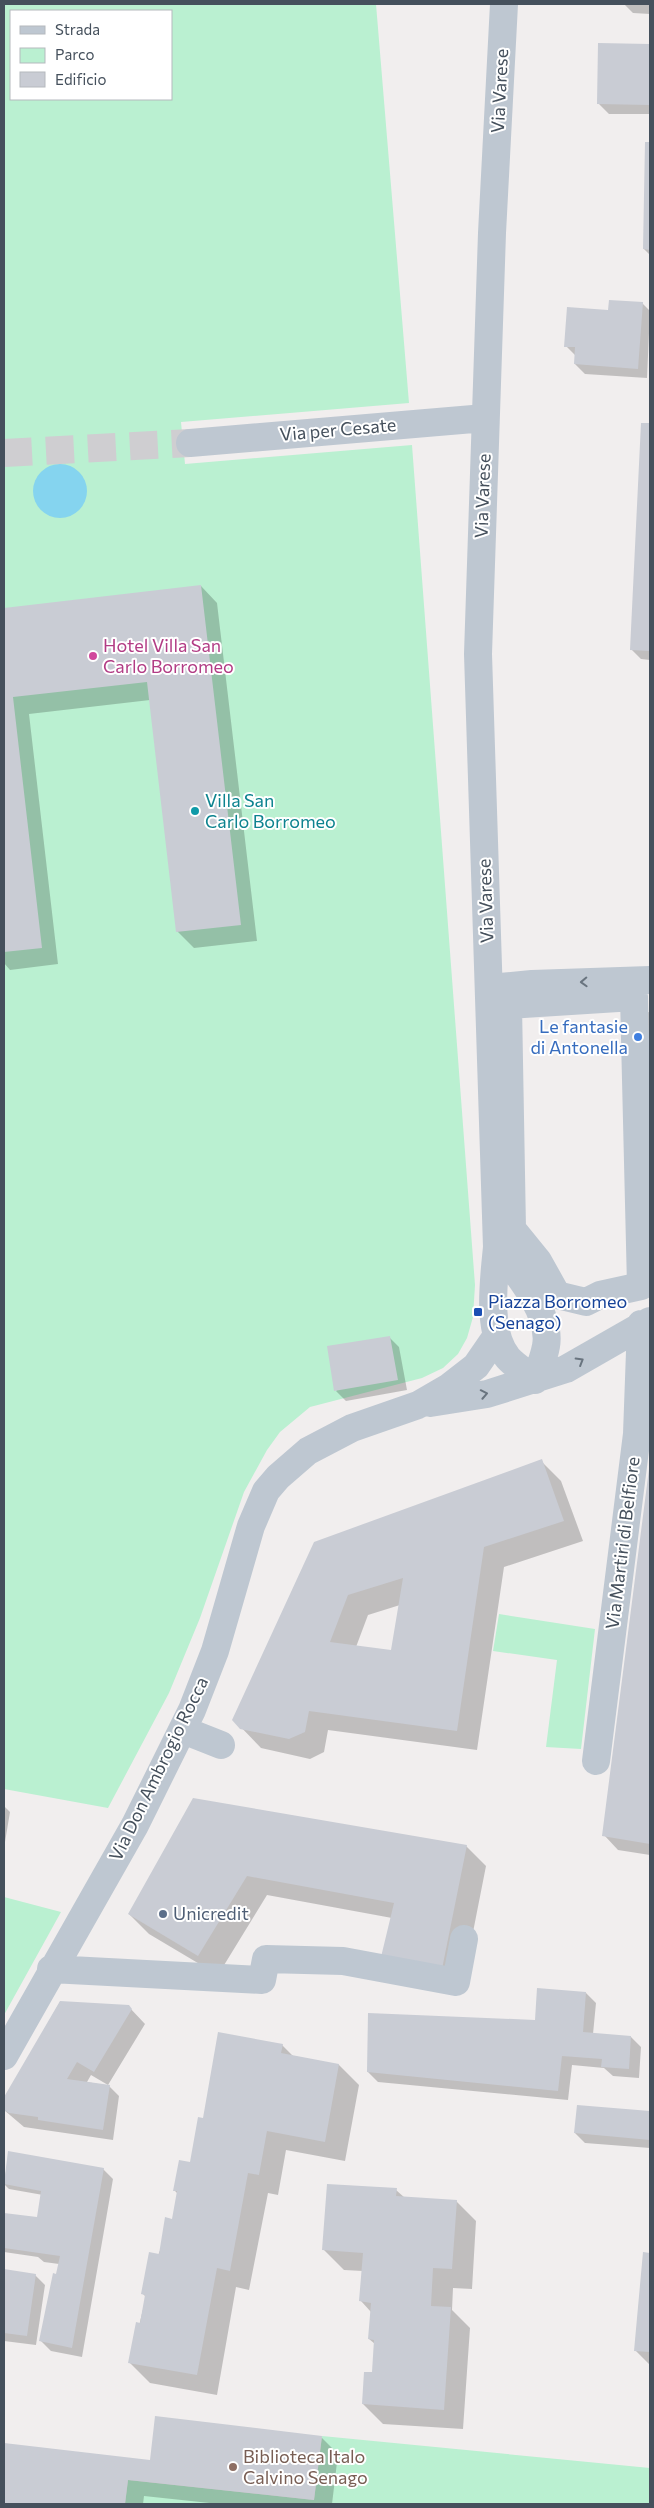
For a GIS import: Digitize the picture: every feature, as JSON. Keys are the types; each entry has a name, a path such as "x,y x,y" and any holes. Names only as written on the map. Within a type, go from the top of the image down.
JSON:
{"street":[{"name":"Via Varese","path":"496,1337 493,1295 497,1247 478,654 504,4"},
{"name":"Via per Cesate","path":"190,443 486,418"},
{"path":"489,988 532,984 650,980"},
{"path":"634,997 641,1207 641,1286 600,1295 586,1302 557,1295 538,1261 512,1229 508,1005 634,997"},
{"path":"497,1247 522,1279 542,1313 547,1345 535,1380"},
{"path":"418,1405 487,1394 566,1369 646,1322"},
{"name":"Via Martiri di Belfiore","path":"596,1761 637,1434 646,1322"},
{"path":"418,1405 449,1387 476,1366 496,1337 508,1358 535,1380"},
{"name":"Via Don Ambrogio Rocca","path":"4,2056 51,1969 135,1825 183,1730 206,1678 251,1526 266,1491 278,1477 308,1451 352,1428 418,1405"},
{"path":"183,1730 220,1745"},
{"path":"51,1969 262,1980 266,1958 343,1962 456,1982 464,1939"}],"green space":[{"path":"4,4 376,4 409,403 181,422 185,464 412,445 475,1285 473,1317 467,1338 458,1354 443,1368 422,1378 310,1407 280,1432 267,1450 244,1492 200,1618 169,1693 108,1808 4,1789"},
{"path":"499,1614 595,1629 581,1749 546,1747 557,1660 493,1651"},
{"path":"4,1897 61,1912 4,2015"},
{"path":"322,2436 650,2468 650,2504 125,2504 128,2480 314,2500"}],"water":[{"path":"55,464 65,464 75,468 83,476 87,491 83,506 75,514 65,518 55,518 45,514 37,506 33,496 33,486 37,476 45,468"}],"building":[{"path":"598,43 650,44 650,105 597,104"},
{"path":"645,142 650,142 650,250 643,249"},
{"path":"609,300 643,302 638,369 574,364 575,347 564,347 567,307 608,310"},
{"path":"641,423 650,423 650,651 630,650"},
{"name":"Villa San Carlo Borromeo","path":"201,585 241,925 176,932 147,682 13,697 42,948 4,952 4,608"},
{"path":"390,1336 398,1380 334,1391 327,1346"},
{"path":"542,1459 564,1521 484,1547 457,1731 309,1711 305,1732 289,1739 240,1729 232,1720 314,1542","holes":["403,1578 391,1650 330,1642 348,1595"]},
{"path":"650,1469 650,1844 602,1836"},
{"path":"193,1798 467,1845 442,1969 381,1957 394,1903 247,1876 198,1956 128,1914"},
{"path":"537,1988 586,1992 583,2032 631,2036 629,2069 601,2067 602,2059 562,2056 558,2091 367,2072 368,2013 535,2020"},
{"path":"60,2001 129,2005 132,2009 94,2072 77,2062 67,2079 110,2085 103,2130 38,2120 38,2117 9,2113 4,2110 4,2097"},
{"path":"218,2032 283,2044 281,2053 339,2064 325,2142 267,2131 259,2175 248,2173 230,2271 217,2268 197,2375 128,2363 136,2322 140,2323 145,2295 141,2294 149,2252 159,2254 165,2217 172,2219 177,2191 173,2191 179,2160 190,2162 198,2117 203,2118"},
{"path":"577,2105 650,2111 650,2140 574,2133"},
{"path":"8,2151 104,2168 72,2348 39,2341 53,2273 56,2274 60,2256 4,2248 4,2213 37,2217 41,2191 4,2184"},
{"path":"327,2184 397,2188 396,2196 457,2200 452,2269 433,2268 431,2306 451,2307 444,2410 362,2404 364,2372 372,2372 374,2340 368,2339 371,2303 359,2301 363,2253 322,2250"},
{"path":"643,2252 650,2253 650,2352 634,2351"},
{"path":"4,2269 36,2274 27,2336 4,2333"},
{"path":"155,2416 322,2436 314,2500 128,2480 125,2504 4,2504 4,2443 150,2460"}],"tunnel":[{"path":"4,453 190,443"}],"place":[{"name":"Hotel Villa San Carlo Borromeo","path":"93,656"},
{"name":"Villa San Carlo Borromeo","path":"195,811"},
{"name":"Le fantasie di Antonella","path":"638,1037"},
{"name":"Piazza Borromeo (Senago)","path":"478,1312"},
{"name":"Unicredit","path":"163,1914"},
{"name":"Biblioteca Italo Calvino Senago","path":"233,2467"}]}
